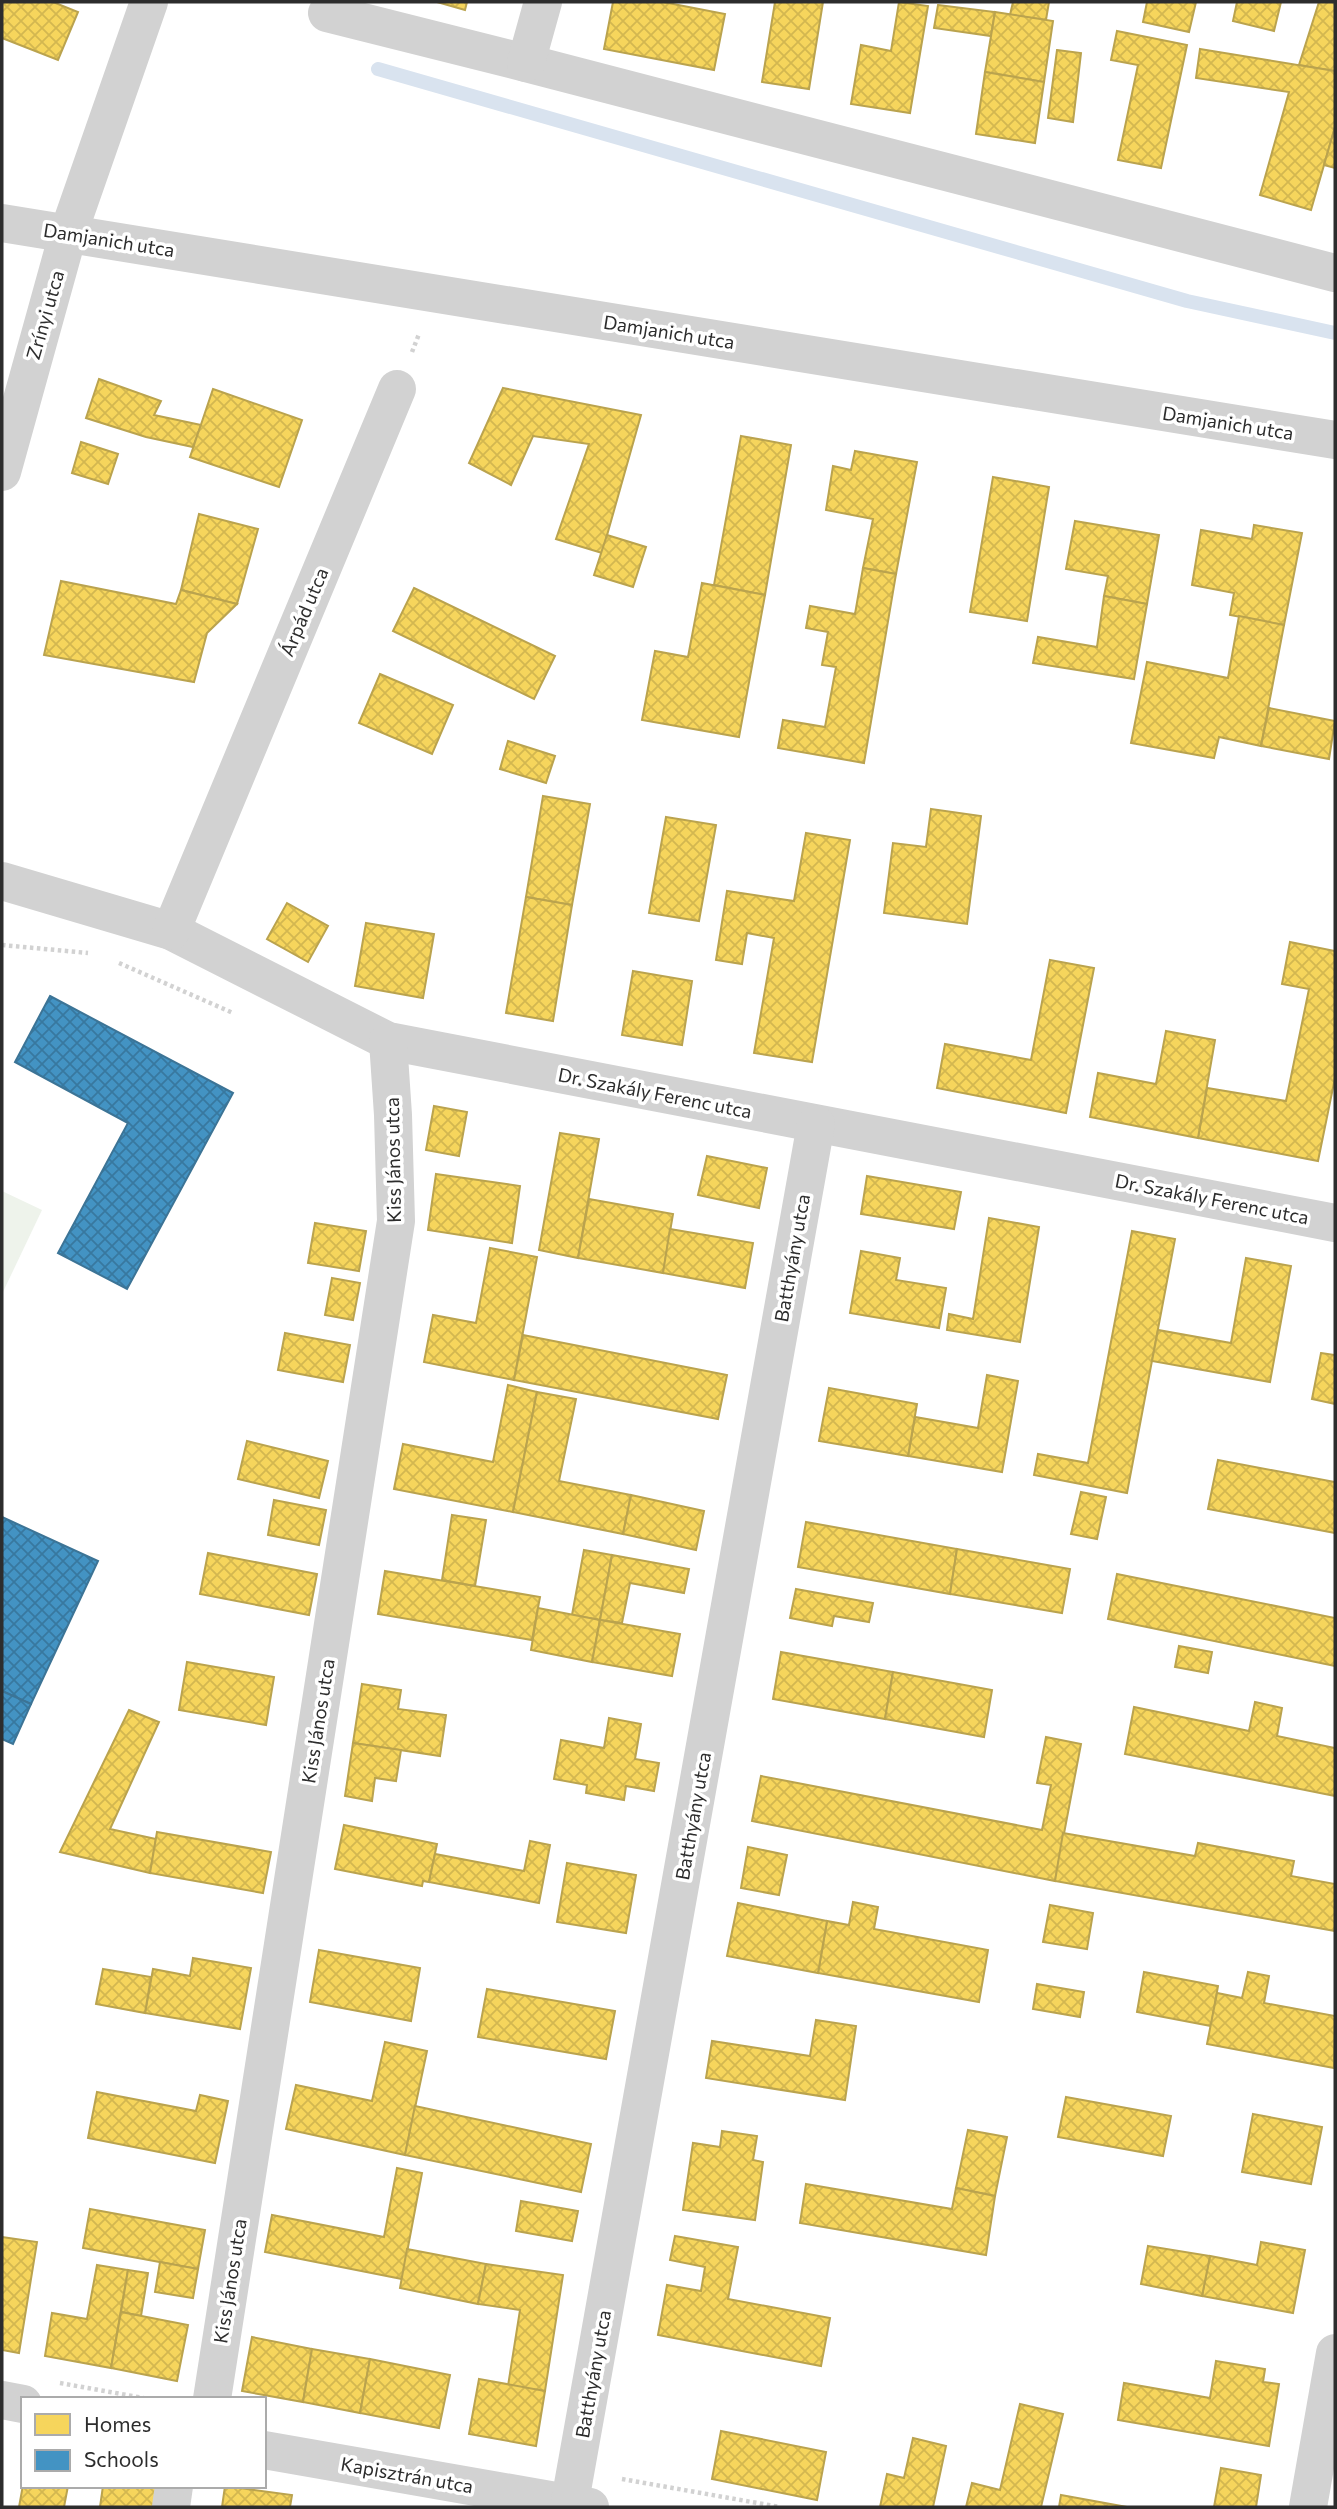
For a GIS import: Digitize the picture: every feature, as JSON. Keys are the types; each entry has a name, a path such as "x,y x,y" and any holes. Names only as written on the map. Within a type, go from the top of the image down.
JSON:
{"street":[{"name":"Zrínyi utca","path":"2,472 68,234 149,2"},
{"path":"526,63 543,2"},
{"path":"327,13 1335,273"},
{"name":"Damjanich utca","path":"2,223 1335,440"},
{"name":"Árpád utca","path":"171,931 397,389"},
{"name":"Dr. Szakály Ferenc utca","path":"2,881 171,931 388,1041 1335,1223"},
{"name":"Kiss János utca","path":"212,2397 396,1221 388,1041"},
{"name":"Batthyány utca","path":"576,2497 816,1124"},
{"path":"1308,2507 1332,2392 1335,2354"},
{"path":"2,2400 21,2404"},
{"name":"Kapisztrán utca","path":"266,2450 576,2497"},
{"path":"171,2507 174,2488"}],"path":[{"path":"397,389 436,293"},
{"path":"2,945 100,954"},
{"path":"113,960 237,1015"},
{"path":"55,2382 138,2397"},
{"path":"576,2497 780,2507"}],"shaded area":[{"path":"2,1191 42,1210 2,1294"}],"building: Homes":[{"path":"2,2 53,2 78,12 58,60 2,38"},
{"path":"437,2 467,2 465,10"},
{"path":"613,2 663,2 725,14 714,70 604,49"},
{"path":"775,2 823,2 809,89 762,82"},
{"path":"899,2 928,6 910,113 851,104 861,45 891,51"},
{"path":"1013,2 1049,2 1046,20 1010,15"},
{"path":"1147,2 1196,2 1189,32 1143,22"},
{"path":"1237,2 1281,2 1274,31 1233,21"},
{"path":"1319,2 1335,2 1335,71 1299,65"},
{"path":"938,5 995,12 991,36 934,28"},
{"path":"995,12 1053,21 1044,82 985,72"},
{"path":"1117,31 1187,45 1161,168 1118,160 1138,65 1111,60"},
{"path":"1200,49 1335,71 1335,127 1311,210 1260,195 1289,92 1196,78"},
{"path":"1057,50 1081,53 1073,122 1048,118"},
{"path":"985,72 1044,82 1035,143 976,134"},
{"path":"1335,127 1335,168 1324,165"},
{"path":"99,379 161,401 154,415 201,425 193,447 146,437 86,418"},
{"path":"503,388 641,415 602,553 556,539 589,444 533,436 511,485 469,463"},
{"path":"213,389 302,420 279,487 190,457"},
{"path":"741,436 791,445 765,595 714,585"},
{"path":"81,442 118,454 108,484 72,473"},
{"path":"855,451 917,462 896,574 863,568 873,519 826,510 833,466 851,470"},
{"path":"993,477 1049,487 1027,621 970,612"},
{"path":"199,514 258,529 237,604 181,590"},
{"path":"1075,521 1159,535 1147,604 1104,596 1108,576 1066,569"},
{"path":"1254,525 1302,533 1284,625 1230,615 1234,593 1192,585 1201,530 1252,539"},
{"path":"607,535 646,547 633,587 594,575"},
{"path":"863,568 896,574 864,763 778,748 783,720 825,727 836,667 822,665 828,632 806,628 810,606 855,614"},
{"path":"61,581 176,604 181,590 237,604 207,633 194,682 44,655"},
{"path":"702,583 765,595 739,737 642,720 655,651 688,657"},
{"path":"414,588 555,656 534,699 393,631"},
{"path":"1104,596 1147,604 1134,679 1033,663 1038,637 1097,647"},
{"path":"1239,616 1284,625 1261,746 1219,737 1214,758 1131,743 1147,662 1228,678"},
{"path":"380,674 453,705 432,754 359,723"},
{"path":"1269,708 1335,721 1329,759 1261,746"},
{"path":"508,741 555,756 546,783 500,769"},
{"path":"543,796 590,804 572,905 526,897"},
{"path":"931,809 981,816 967,924 884,913 893,843 926,847"},
{"path":"666,817 716,825 699,921 649,913"},
{"path":"806,833 850,840 812,1062 754,1053 774,938 747,933 742,964 716,960 727,891 794,901"},
{"path":"526,897 572,905 553,1021 506,1013"},
{"path":"287,903 328,926 308,962 267,939"},
{"path":"366,923 434,934 423,998 355,986"},
{"path":"1290,942 1335,951 1335,1078 1318,1161 1198,1138 1207,1088 1286,1101 1309,989 1282,984"},
{"path":"1050,960 1094,968 1066,1113 937,1088 945,1044 1031,1060"},
{"path":"633,971 692,981 682,1045 622,1035"},
{"path":"1166,1031 1215,1040 1198,1138 1090,1117 1098,1073 1156,1084"},
{"path":"434,1106 467,1112 459,1156 426,1150"},
{"path":"560,1133 599,1139 578,1258 539,1250"},
{"path":"707,1156 767,1168 759,1208 698,1195"},
{"path":"436,1174 520,1186 512,1243 428,1230"},
{"path":"867,1176 961,1192 954,1229 861,1214"},
{"path":"589,1199 673,1214 663,1273 578,1258"},
{"path":"989,1218 1039,1227 1020,1342 947,1330 949,1314 973,1319"},
{"path":"315,1223 366,1231 359,1271 308,1263"},
{"path":"670,1229 753,1243 745,1288 663,1273"},
{"path":"1132,1231 1175,1239 1127,1493 1034,1475 1038,1454 1088,1463"},
{"path":"490,1248 537,1257 514,1380 424,1362 433,1315 476,1323"},
{"path":"861,1251 900,1258 896,1280 946,1288 939,1328 850,1313"},
{"path":"1246,1258 1291,1266 1270,1382 1152,1361 1158,1330 1231,1343"},
{"path":"332,1278 360,1283 353,1320 325,1315"},
{"path":"285,1333 350,1345 343,1382 278,1370"},
{"path":"523,1335 727,1375 718,1419 514,1380"},
{"path":"1321,1353 1335,1355 1335,1404 1312,1399"},
{"path":"987,1375 1018,1381 1002,1472 908,1456 915,1417 978,1428"},
{"path":"508,1385 537,1392 513,1512 394,1489 403,1444 493,1462"},
{"path":"829,1388 917,1404 908,1456 819,1441"},
{"path":"537,1392 576,1399 559,1481 631,1495 623,1534 513,1512"},
{"path":"247,1441 328,1461 319,1498 238,1479"},
{"path":"1218,1460 1335,1482 1335,1533 1208,1509"},
{"path":"1081,1492 1106,1497 1097,1539 1071,1534"},
{"path":"631,1495 704,1511 696,1550 623,1534"},
{"path":"274,1500 326,1510 319,1545 268,1535"},
{"path":"452,1515 486,1520 475,1586 442,1580"},
{"path":"806,1522 957,1549 950,1594 798,1567"},
{"path":"957,1549 1070,1569 1062,1613 950,1594"},
{"path":"584,1550 612,1555 600,1620 572,1615"},
{"path":"208,1553 317,1574 309,1615 200,1594"},
{"path":"612,1555 689,1569 684,1593 630,1583 622,1623 600,1620"},
{"path":"385,1571 540,1597 532,1640 378,1614"},
{"path":"1117,1574 1335,1618 1335,1666 1108,1619"},
{"path":"796,1589 873,1603 869,1622 834,1616 832,1626 790,1618"},
{"path":"538,1608 600,1620 592,1662 531,1650"},
{"path":"600,1620 680,1634 672,1676 592,1662"},
{"path":"1179,1646 1212,1652 1208,1673 1175,1667"},
{"path":"781,1652 893,1672 885,1719 773,1699"},
{"path":"187,1662 274,1677 266,1725 179,1710"},
{"path":"893,1672 992,1690 984,1737 885,1719"},
{"path":"362,1684 401,1690 398,1709 446,1715 440,1756 353,1743"},
{"path":"1255,1702 1282,1708 1277,1736 1335,1748 1335,1796 1125,1754 1134,1707 1249,1731"},
{"path":"129,1710 159,1722 110,1829 156,1839 150,1873 60,1852"},
{"path":"609,1718 641,1724 635,1759 659,1763 654,1791 626,1786 624,1800 586,1793 587,1785 554,1779 561,1740 604,1748"},
{"path":"1046,1737 1081,1744 1055,1881 752,1821 761,1776 1042,1830 1051,1785 1037,1783"},
{"path":"353,1743 401,1750 396,1781 375,1778 372,1801 345,1796"},
{"path":"344,1825 437,1844 429,1882 423,1881 422,1886 335,1869"},
{"path":"157,1832 271,1852 263,1893 150,1873"},
{"path":"1063,1833 1195,1856 1198,1843 1294,1861 1291,1876 1335,1884 1335,1931 1055,1881"},
{"path":"530,1841 550,1845 539,1903 429,1882 435,1854 524,1871"},
{"path":"748,1847 787,1855 779,1895 741,1888"},
{"path":"567,1863 636,1875 626,1933 557,1922"},
{"path":"853,1902 878,1907 874,1929 988,1950 979,2002 818,1973 827,1921 849,1925"},
{"path":"738,1903 827,1921 818,1973 727,1956"},
{"path":"1050,1905 1093,1913 1087,1949 1043,1942"},
{"path":"319,1950 420,1968 411,2021 310,2002"},
{"path":"193,1958 251,1968 240,2029 145,2013 153,1969 190,1976"},
{"path":"103,1969 151,1977 145,2013 96,2004"},
{"path":"1144,1972 1218,1986 1211,2026 1137,2012"},
{"path":"1248,1972 1269,1976 1264,2003 1335,2016 1334,2068 1207,2044 1217,1993 1242,1998"},
{"path":"1037,1984 1084,1992 1080,2017 1033,2009"},
{"path":"487,1989 615,2011 606,2059 478,2037"},
{"path":"816,2020 856,2026 845,2100 706,2078 712,2041 810,2056"},
{"path":"385,2042 427,2051 405,2155 286,2129 296,2085 372,2101"},
{"path":"97,2092 196,2111 200,2095 228,2101 215,2163 88,2138"},
{"path":"1066,2097 1171,2116 1163,2156 1058,2137"},
{"path":"415,2106 591,2144 581,2192 405,2155"},
{"path":"1253,2114 1322,2127 1311,2184 1242,2172"},
{"path":"968,2130 1007,2137 995,2196 956,2188"},
{"path":"722,2131 757,2136 753,2160 763,2162 755,2220 683,2210 693,2143 720,2147"},
{"path":"397,2168 422,2173 402,2279 265,2252 272,2215 384,2237"},
{"path":"806,2184 952,2209 956,2188 995,2196 986,2255 800,2223"},
{"path":"521,2201 578,2211 572,2241 516,2231"},
{"path":"90,2209 205,2230 198,2269 83,2248"},
{"path":"675,2236 738,2247 728,2299 830,2318 821,2366 658,2335 667,2285 701,2291 705,2267 670,2260"},
{"path":"2,2237 37,2242 19,2353 2,2350"},
{"path":"1261,2242 1305,2250 1293,2313 1202,2296 1210,2256 1257,2265"},
{"path":"1148,2246 1210,2256 1202,2296 1141,2284"},
{"path":"407,2249 486,2264 478,2304 400,2288"},
{"path":"160,2262 198,2269 193,2298 155,2292"},
{"path":"486,2264 563,2275 545,2391 508,2386 520,2310 478,2304"},
{"path":"97,2265 128,2270 111,2368 45,2356 52,2313 87,2319"},
{"path":"128,2270 148,2273 141,2316 121,2312"},
{"path":"121,2312 188,2325 177,2381 111,2368"},
{"path":"252,2337 312,2349 303,2402 242,2391"},
{"path":"312,2349 370,2359 360,2413 303,2402"},
{"path":"370,2359 450,2375 439,2428 360,2413"},
{"path":"1216,2361 1265,2369 1263,2382 1279,2384 1269,2446 1118,2420 1124,2383 1210,2398"},
{"path":"479,2379 545,2391 536,2446 469,2434"},
{"path":"1020,2404 1063,2414 1041,2507 966,2507 972,2483 1000,2490"},
{"path":"721,2431 826,2452 817,2500 712,2479"},
{"path":"913,2438 946,2446 933,2507 880,2507 887,2474 904,2478"},
{"path":"1221,2468 1261,2475 1256,2507 1214,2507"},
{"path":"22,2488 68,2488 64,2507 19,2507"},
{"path":"103,2488 161,2488 157,2507 100,2507"},
{"path":"225,2488 292,2495 290,2507 222,2507"},
{"path":"1061,2495 1127,2507 1059,2507"}],"building: Schools":[{"path":"50,996 233,1093 127,1289 58,1253 128,1123 15,1062"},
{"path":"2,1517 98,1561 31,1704 2,1691"},
{"path":"2,1691 31,1704 13,1744 2,1739"}],"waterway":[{"path":"378,69 1187,301 1335,333"}]}
